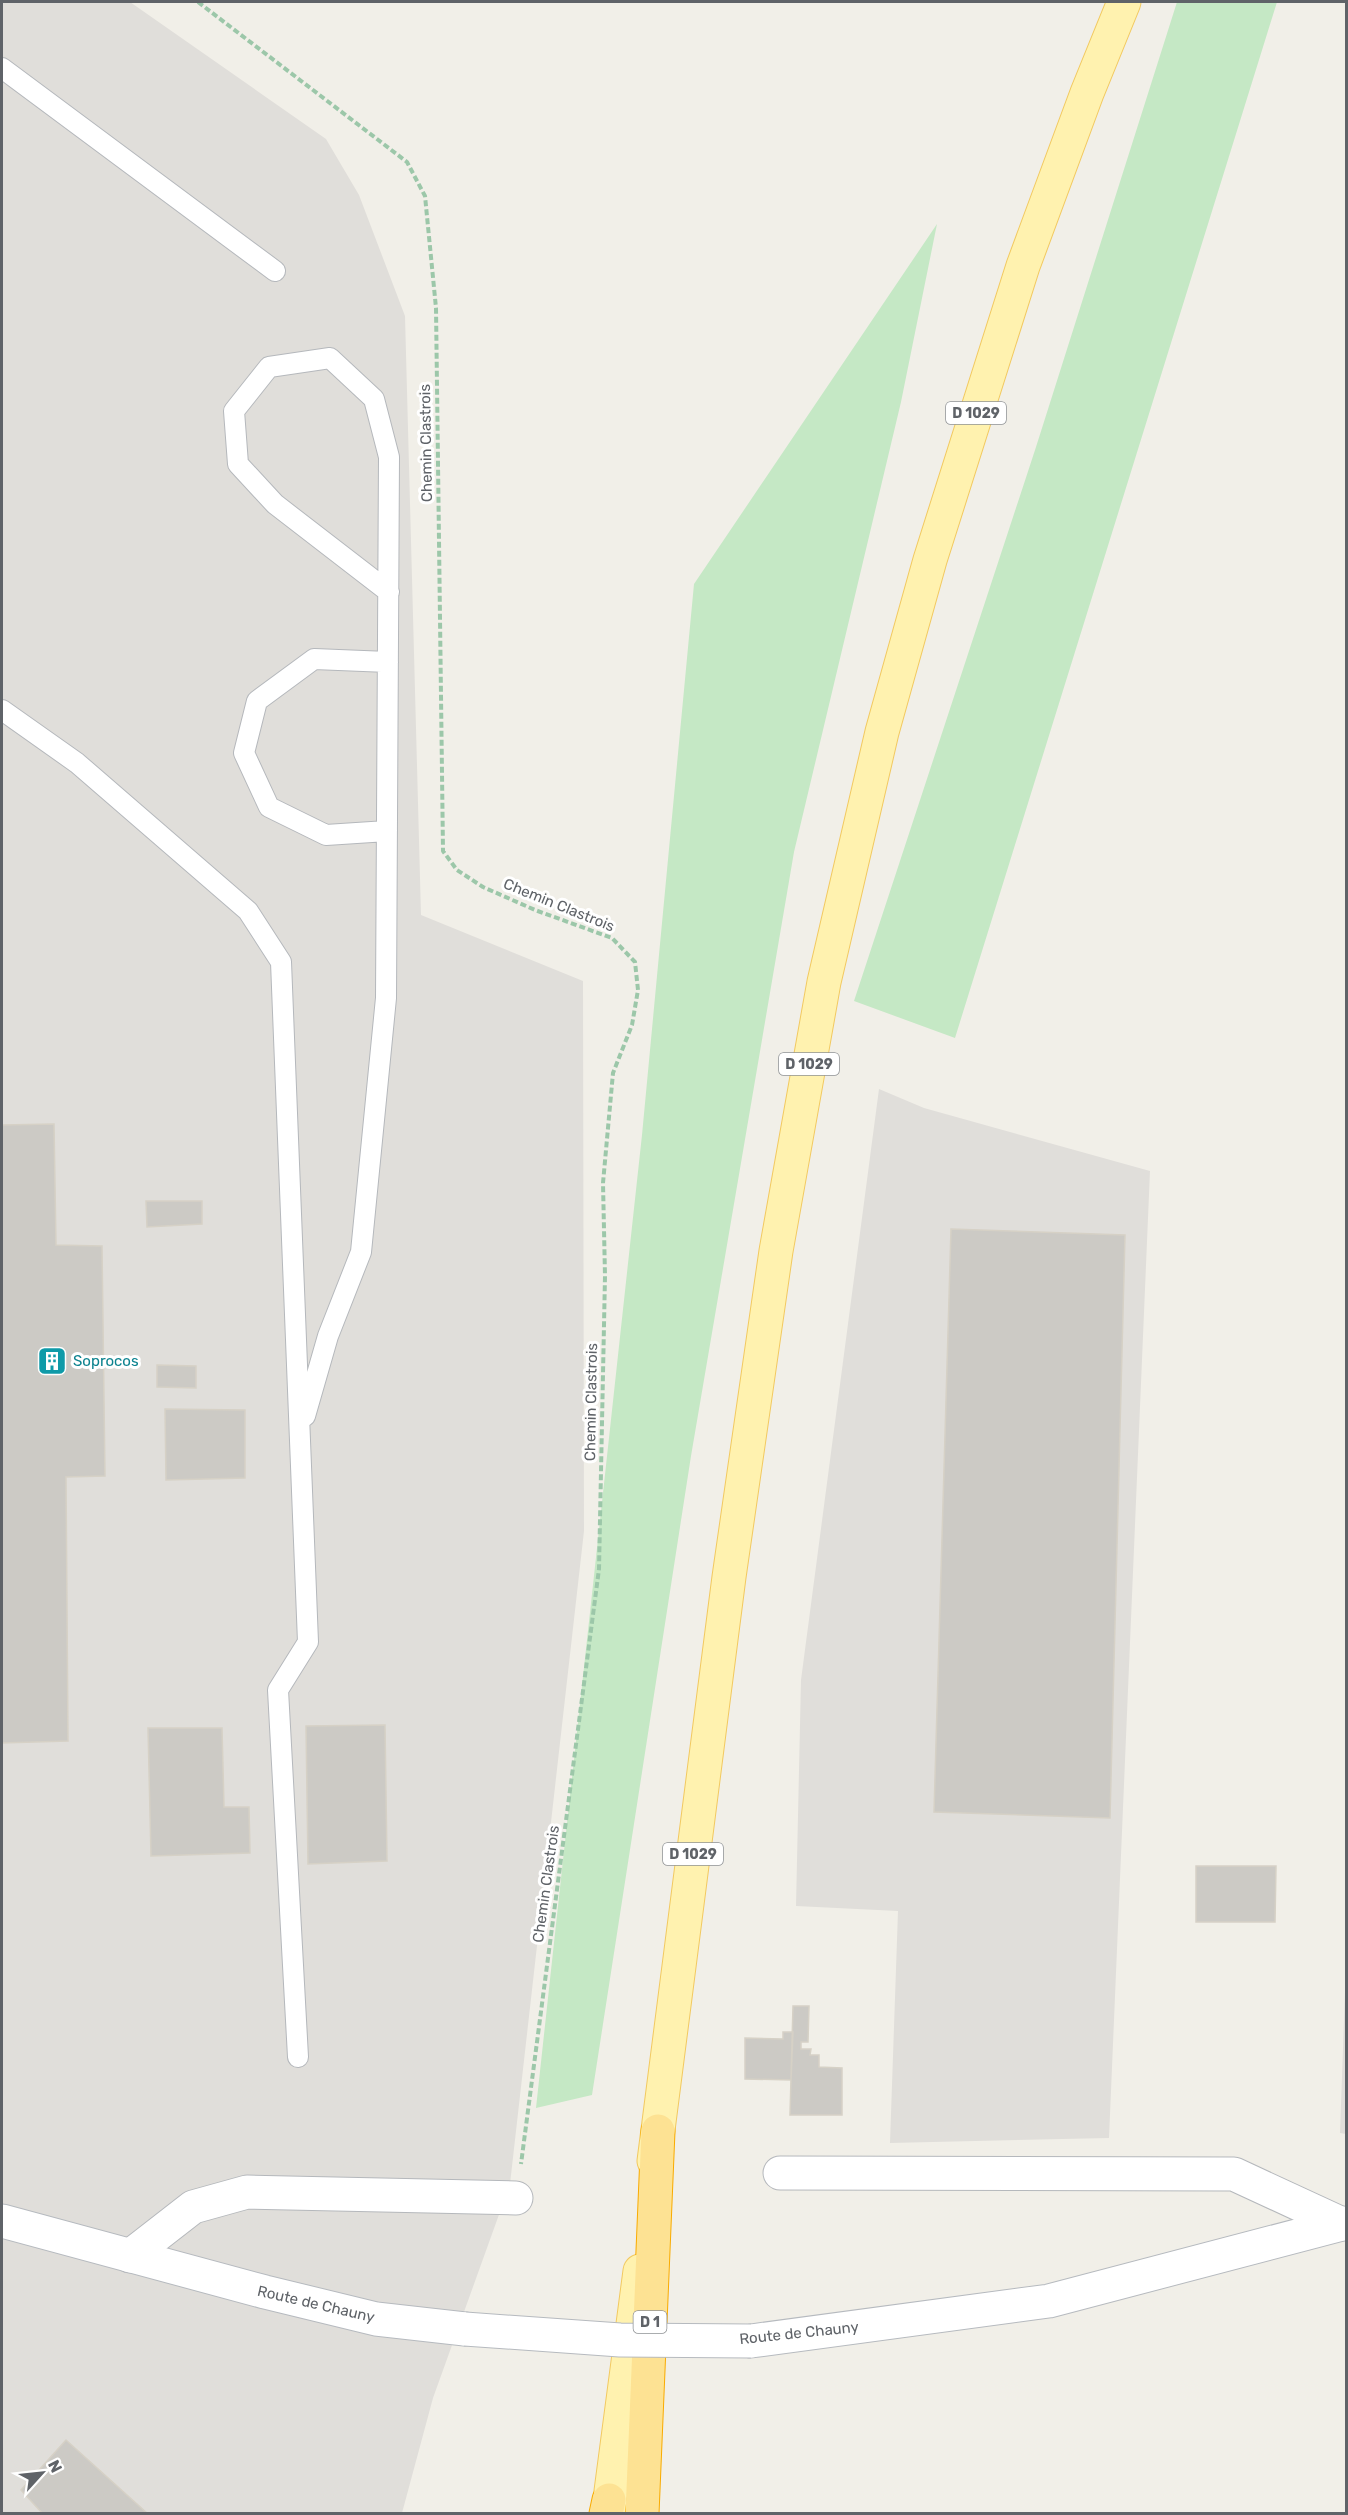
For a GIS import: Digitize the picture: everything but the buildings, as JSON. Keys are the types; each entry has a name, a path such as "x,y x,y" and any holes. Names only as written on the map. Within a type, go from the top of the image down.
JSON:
{"highway":[{"name":"D 1","path":"642,2514 658,2131"}],"main road":[{"name":"D 1029","path":"608,2509 734,1542 776,1251 824,982 882,732 934,549 1023,266 1087,93 1124,2"}],"street":[{"path":"780,2173 1234,2174 1344,2223"},
{"path":"130,2256 193,2207 247,2192 516,2198"},
{"name":"Route de Chauny","path":"2,2221 265,2292 376,2319 465,2329 620,2340 751,2341 1049,2301 1344,2223"}],"lane":[{"path":"2,68 275,271"},
{"path":"300,1433 328,1336 361,1252 386,998 389,457 374,399 330,358 269,367 234,411 237,464 275,504 388,592"},
{"path":"387,831 326,835 268,807 244,753 257,701 314,659 388,662"},
{"path":"2,710 77,763 248,911 282,962 308,1642 278,1690 298,2057"}],"path":[{"name":"Chemin Clastrois","path":"198,2 407,162 425,196 436,308 443,851 457,870 483,887 535,910 612,938 635,962 638,990 632,1025 613,1073 603,1184 605,1276 599,1569 516,2198"}],"shaded area":[{"path":"2,2 130,2 326,139 359,195 405,316 421,915 583,981 584,1531 510,2184 433,2398 402,2513 2,2514"},
{"path":"879,1089 924,1108 1150,1171 1109,2138 890,2143 898,1911 796,1906 801,1680"},
{"path":"1346,1964 1346,2134 1340,2133"}],"green space":[{"path":"1177,2 1277,2 955,1038 854,1001 1036,447"},
{"path":"937,224 901,402 794,852 691,1456 592,2095 536,2108 642,1135 694,584"}],"place":[{"name":"Soprocos","path":"52,1361"}]}
